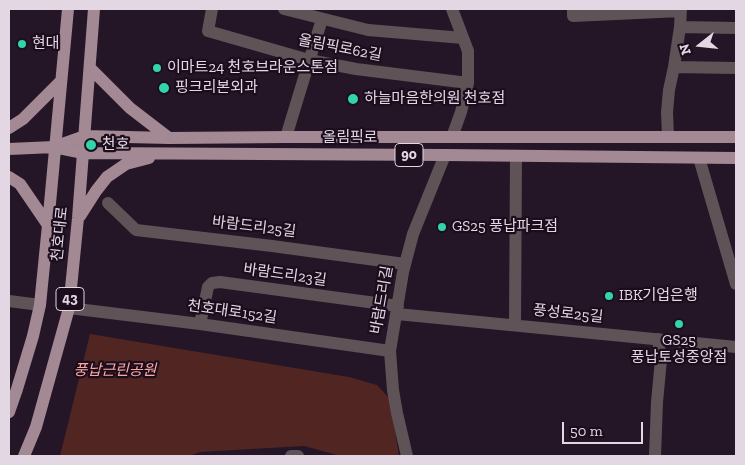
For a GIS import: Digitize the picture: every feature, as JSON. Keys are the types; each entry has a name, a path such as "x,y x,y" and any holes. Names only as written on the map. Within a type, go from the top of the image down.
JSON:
{"main road":[{"name":"천호대로","path":"9,412 13,386 33,336 40,305 68,9"},
{"name":"천호대로","path":"24,456 36,427 69,308 94,9"},
{"path":"90,68 130,108 165,138 157,142 135,143 132,146 137,153"},
{"path":"9,128 23,119 61,81"},
{"name":"올림픽로","path":"54,148 84,136 165,138 736,137"},
{"name":"올림픽로","path":"9,149 54,148 82,153 736,158"},
{"path":"78,218 107,177 126,164 167,153"},
{"path":"9,177 20,184 48,225"}],"street":[{"name":"올림픽로62길","path":"212,9 208,31 309,60 356,69 468,84"},
{"name":"올림픽로62길","path":"284,9 368,30 463,38"},
{"path":"452,9 468,51 468,84 452,137"},
{"path":"573,9 573,16 681,10 680,27 669,90 667,112 668,136"},
{"path":"286,137 322,19"},
{"path":"680,27 736,28"},
{"path":"674,67 736,68"},
{"name":"바람드리길","path":"407,456 392,390 390,350 405,264 413,234 445,155"},
{"path":"515,325 516,156"},
{"path":"698,158 733,264 736,284"},
{"name":"바람드리25길","path":"108,203 136,230 405,264"},
{"name":"바람드리23길","path":"200,324 208,287 212,283 220,282 398,310"},
{"path":"9,301 40,305"},
{"name":"천호대로152길","path":"69,308 390,350"},
{"name":"풍성로25길","path":"398,310 515,325 736,347"},
{"path":"655,456 661,360 658,339"},
{"path":"291,456 298,456"}],"green space":[{"name":"풍납근린공원","path":"90,334 349,377 377,385 390,399 399,456 341,456 304,446 200,452 189,456 60,456"}],"place":[{"name":"현대","path":"22,44"},
{"name":"이마트24 천호브라운스톤점","path":"157,68"},
{"name":"핑크리본외과","path":"164,88"},
{"name":"하늘마음한의원 천호점","path":"353,99"},
{"name":"천호","path":"91,145"},
{"name":"GS25 풍납파크점","path":"442,227"},
{"name":"IBK기업은행","path":"609,296"},
{"name":"GS25 풍납토성중앙점","path":"679,324"}]}
